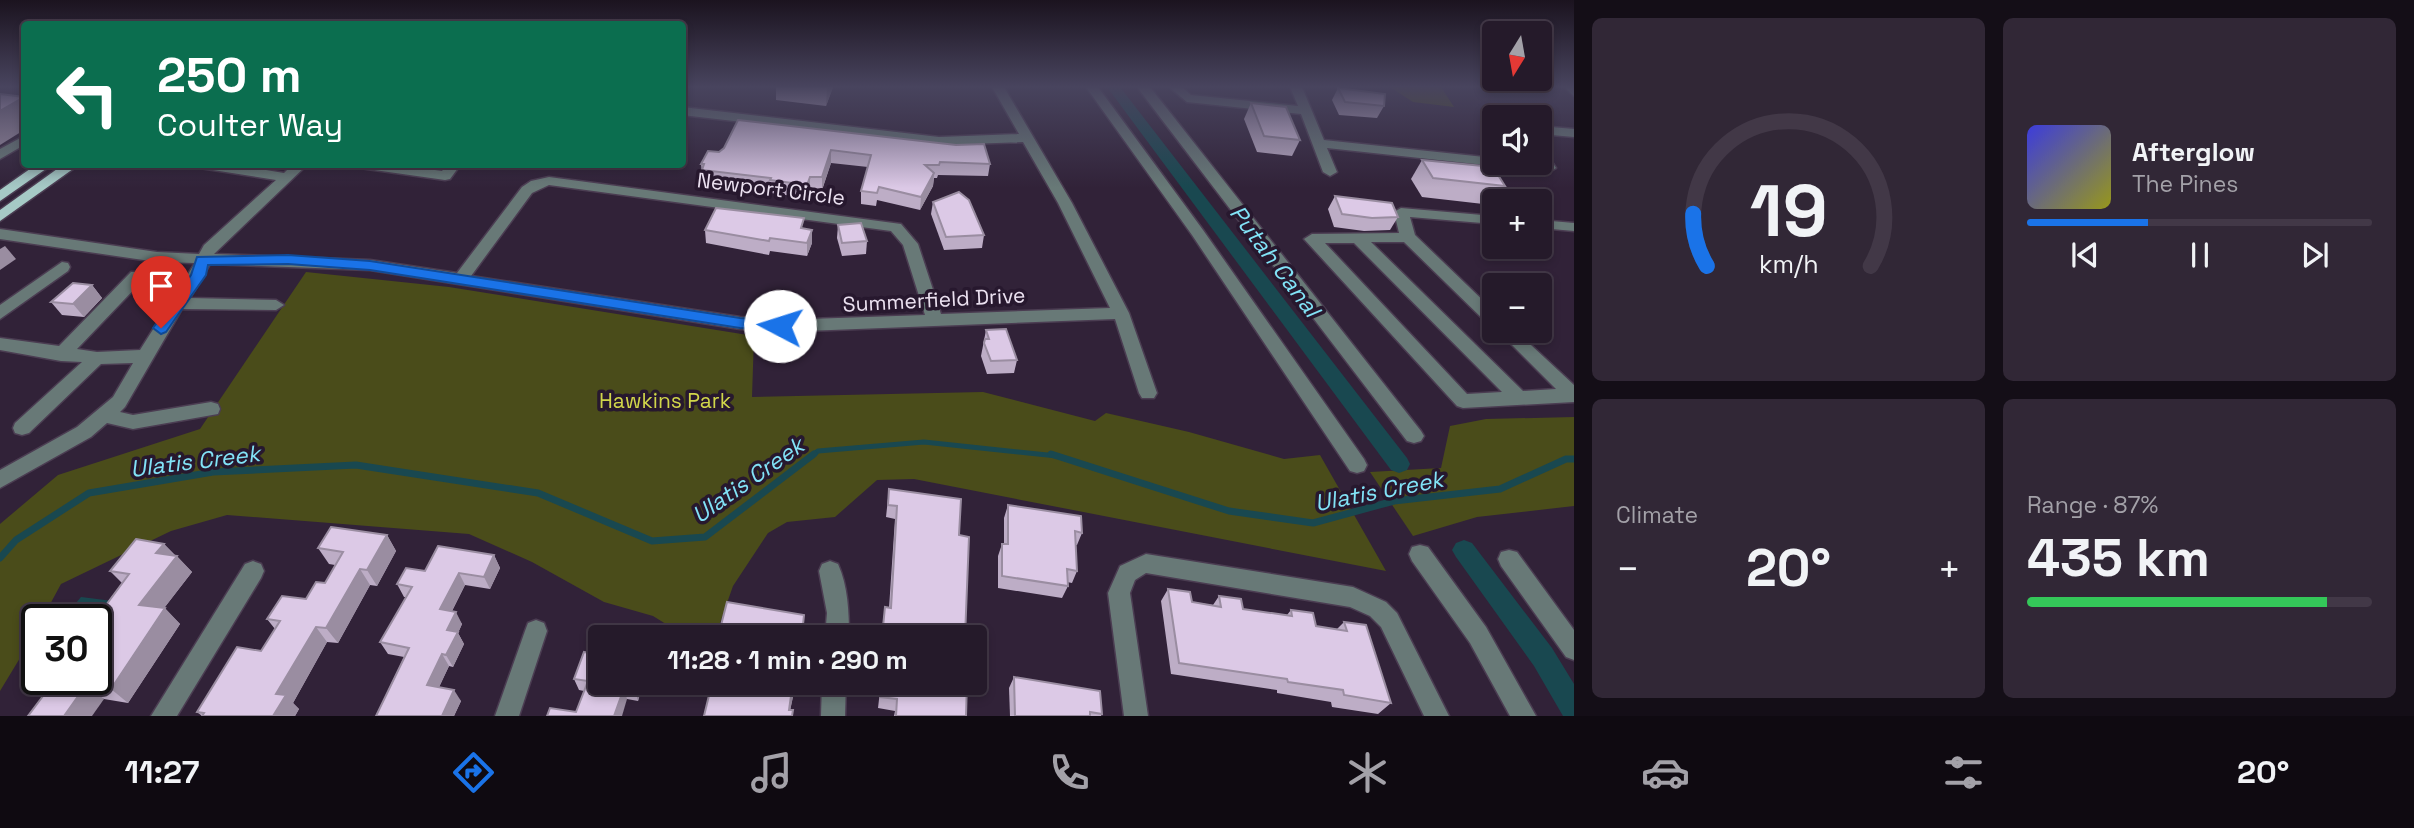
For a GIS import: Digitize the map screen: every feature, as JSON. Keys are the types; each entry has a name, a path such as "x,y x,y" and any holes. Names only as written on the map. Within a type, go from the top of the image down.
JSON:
{"main road":[{"path":"0,197 41,168"},
{"path":"0,217 68,168"}],"street":[{"path":"763,120 939,141 1027,138"},
{"path":"1017,120 1065,202 1121,313 1148,393"},
{"path":"1116,120 1206,244 1357,465"},
{"path":"1169,120 1414,436"},
{"path":"1310,120 1330,172"},
{"path":"1552,131 1574,133"},
{"path":"0,155 21,142"},
{"path":"1318,143 1482,161"},
{"path":"219,168 287,178"},
{"path":"0,480 84,432 119,402 145,356 198,275 209,247 298,168"},
{"path":"388,168 445,176 452,168"},
{"name":"Newport Circle","path":"460,280 527,190 548,181 896,227 910,244 935,320"},
{"path":"1482,219 1401,212 1408,237 1482,308"},
{"path":"1552,225 1574,227"},
{"name":"Summerfield Drive","path":"0,234 157,257 338,262 753,324 811,326 1121,313"},
{"path":"1408,237 1312,239 1464,401 1574,395"},
{"path":"1358,238 1519,398"},
{"path":"0,313 62,267"},
{"path":"61,355 137,276"},
{"path":"178,303 276,305"},
{"path":"1519,343 1574,395"},
{"path":"3,348 97,358 145,356"},
{"path":"22,428 97,358"},
{"path":"105,416 133,422 211,409"},
{"path":"1420,554 1478,635 1524,716"},
{"path":"1509,559 1574,649"},
{"path":"1136,716 1119,593 1121,578 1129,569 1146,563 1353,597 1366,602 1389,620 1437,716"},
{"path":"163,716 253,571"},
{"path":"830,571 838,612 837,625"},
{"path":"507,716 536,631"},
{"path":"833,716 834,695"}],"green space":[{"name":"Hawkins Park","path":"306,272 449,287 754,336 752,397 983,392 1095,421 1106,413 1189,432 1284,459 1320,455 1386,571 914,479 877,480 835,517 787,522 768,533 733,586 719,625 668,625 653,616 604,602 532,562 469,534 227,515 171,531 61,584 50,604 21,604 21,656 0,691 0,524 58,475 200,429"},
{"path":"1574,417 1574,506 1477,517 1413,536 1370,472 1441,468 1450,426 1486,419"}],"shaded area":[{"path":"81,597 113,601 111,604 75,604"}],"building":[{"path":"738,120 742,120 956,145 984,144 990,164 940,162 939,165 925,165 934,173 921,197 879,187 877,193 861,191 871,155 831,150 822,177 810,177 807,185 702,170 704,164 701,164 708,151 719,152 724,148"},
{"path":"1258,120 1292,120 1300,140 1264,136"},
{"path":"1422,160 1482,166 1482,175 1498,175 1505,186 1433,178"},
{"path":"959,192 969,200 984,235 946,237 933,202"},
{"path":"1335,196 1392,203 1398,217 1372,218 1342,214"},
{"path":"716,208 804,218 801,228 812,230 807,243 770,238 769,241 705,230"},
{"path":"861,223 867,241 842,243 838,225"},
{"path":"73,283 92,285 73,304 51,302"},
{"path":"1006,329 1017,360 991,361 984,343 985,339 989,339 986,330"},
{"path":"889,489 961,499 959,535 969,537 965,625 883,625 885,607 891,608 897,506 888,505"},
{"path":"1008,505 1081,516 1082,533 1075,531 1077,571 1067,569 1068,586 1002,576 1002,544 1008,544"},
{"path":"331,527 387,535 367,570 360,569 326,628 316,627 276,694 286,695 273,716 202,716 204,713 197,712 237,647 261,651 280,621 267,619 282,596 306,599 316,582 325,583 343,552 318,548"},
{"path":"136,539 164,544 156,553 177,556 139,605 165,608 112,688 112,604 107,604 129,574 110,571"},
{"path":"438,546 494,555 484,577 459,573 440,609 456,612 447,630 458,632 446,655 442,654 427,685 454,690 442,716 376,716 409,648 380,642 412,587 397,584 406,568 425,571"},
{"path":"1168,589 1190,592 1192,602 1221,607 1219,596 1241,599 1243,609 1292,616 1291,610 1313,613 1316,626 1347,631 1344,622 1366,625 1391,703 1344,695 1343,690 1288,682 1287,679 1179,663"},
{"path":"727,602 804,615 803,625 721,625"},
{"path":"584,652 588,653 588,681 574,679"},
{"path":"1014,677 1100,691 1102,714 1090,712 1090,716 1015,716"},
{"path":"588,681 588,695 622,695 614,716 547,716 550,708 576,712"},
{"path":"44,695 79,695 64,716 28,716"},
{"path":"709,695 791,695 789,710 793,710 792,716 704,716"},
{"path":"967,695 966,716 896,716 897,699 880,697"}],"waterway":[{"name":"Putah Canal","path":"1138,120 1399,464"},
{"name":"Ulatis Creek","path":"812,456 818,451 924,442 1057,456"},
{"name":"Ulatis Creek","path":"0,558 16,540 89,493 213,472 356,465 538,493 652,541 705,537 814,454"},
{"name":"Ulatis Creek","path":"1051,454 1229,511 1313,523 1394,501 1500,489 1566,459 1574,459"},
{"name":"Putah Canal","path":"1464,550 1543,657 1574,709"}],"route":[{"path":"161,328 198,275 202,260 288,260 370,265 740,323 780,326"}]}
